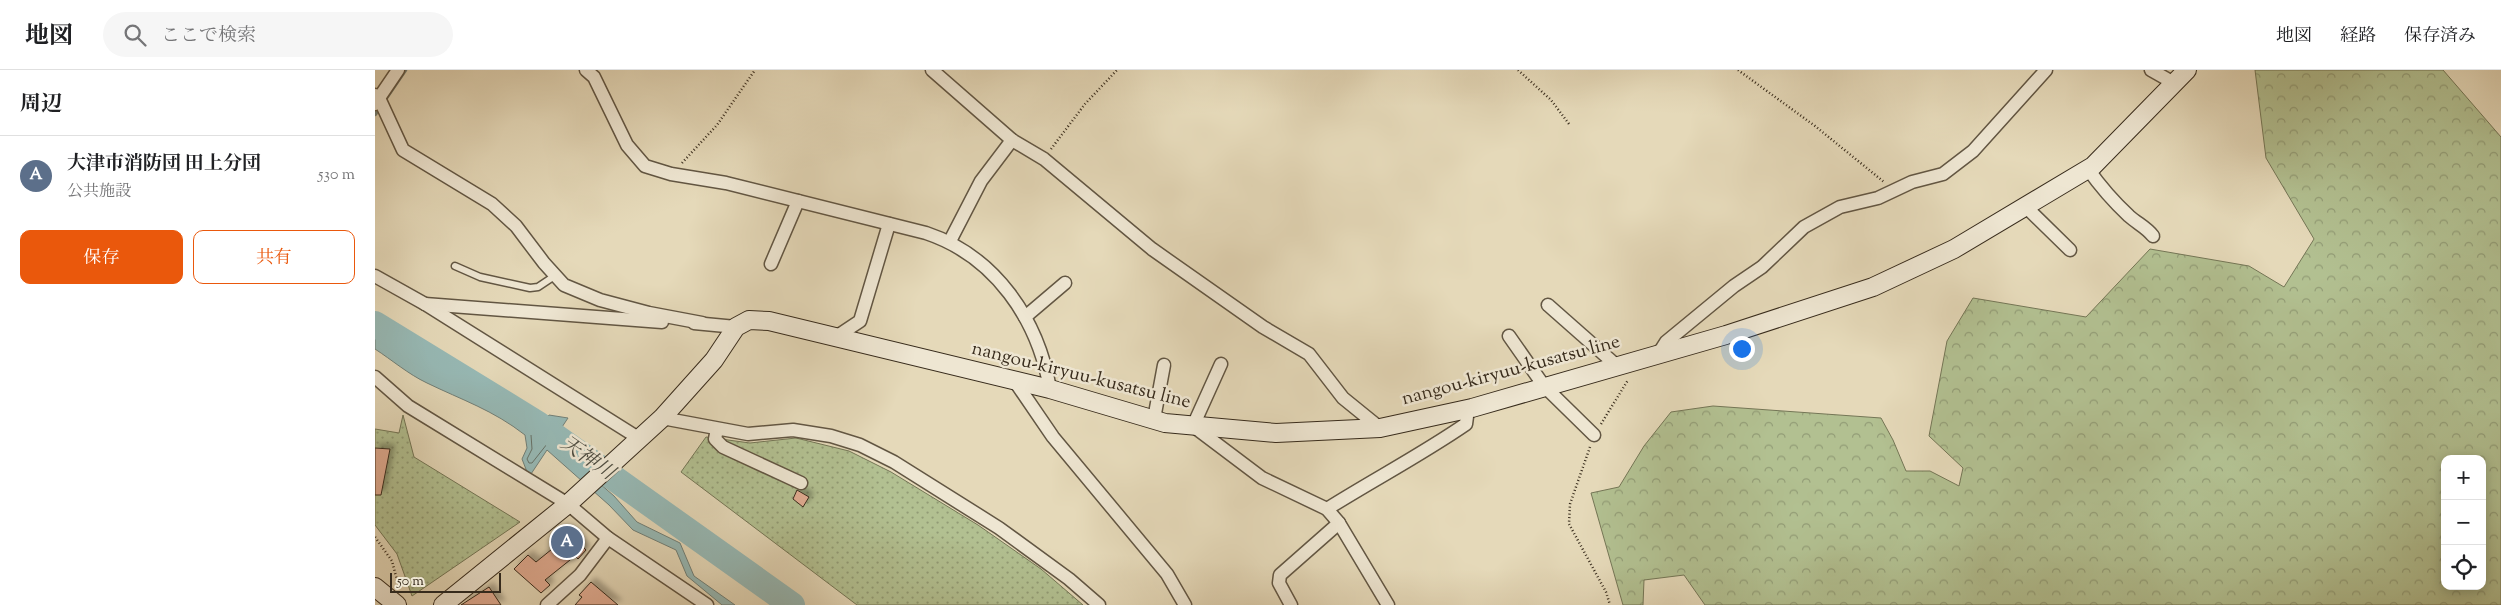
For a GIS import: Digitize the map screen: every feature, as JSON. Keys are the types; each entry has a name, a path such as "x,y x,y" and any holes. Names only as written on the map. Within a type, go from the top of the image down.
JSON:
{"main road":[{"name":"nangou-kiryuu-kusatsu line","path":"735,327 749,320 769,321 1050,389 1155,419 1193,426 1276,433 1379,428 1468,409 1726,334 1873,287 1954,249 2088,168 2187,70"},
{"path":"443,605 568,504 662,418 714,360 735,327"},
{"path":"375,587 396,605"}],"street":[{"path":"398,70 376,99 403,150 492,204 516,226 564,285 600,300 649,314 735,327"},
{"path":"586,70 594,77 627,145 645,166 671,174 726,183 949,241 981,264 1014,297 1035,333 1046,367 1050,389"},
{"path":"932,70 1013,140 1044,159 1152,249 1263,327 1309,354 1343,398 1379,428"},
{"path":"1659,353 1666,342 1735,286 1762,267 1803,227 1840,207 1877,198 1912,182 1943,174 1973,151 2046,70"},
{"path":"2151,70 2174,83"},
{"path":"949,241 981,181 1013,140"},
{"path":"2088,168 2100,186 2125,211 2145,226 2153,236"},
{"path":"771,264 798,201"},
{"path":"2025,206 2070,250"},
{"path":"836,337 860,321 889,224"},
{"path":"375,276 425,304 637,441"},
{"path":"1025,317 1065,283"},
{"path":"425,304 592,318 702,323"},
{"path":"1548,305 1615,365"},
{"path":"1509,336 1544,386 1595,435"},
{"path":"1221,364 1193,426 1262,478 1327,508 1339,523 1388,605"},
{"path":"1155,419 1164,365"},
{"path":"375,376 407,406 568,504 609,538 707,605"},
{"path":"1014,380 1053,437 1167,574 1185,605"},
{"path":"1327,508 1385,472 1423,453 1466,424 1468,409"},
{"path":"662,418 748,434 793,430 831,436 860,445 894,462 999,528 1069,579 1099,605"},
{"path":"717,429 715,438 723,448 801,483"},
{"path":"1291,605 1279,583 1280,575 1339,523"},
{"path":"547,605 580,575 609,538"}],"lane":[{"path":"455,266 480,277 530,288 538,287 555,275"}],"path":[{"path":"671,174 717,125 755,70"},
{"path":"1044,159 1085,104 1117,70"},
{"path":"1518,70 1551,100 1569,124"},
{"path":"1738,70 1815,126 1895,190"},
{"path":"1610,605 1606,592 1569,524 1570,504 1595,435 1641,358"},
{"path":"375,537 392,561 400,593 396,605"}],"green space":[{"path":"2255,70 2443,70 2501,137 2501,605 1705,605 1684,575 1644,580 1643,605 1623,605 1591,493 1619,487 1644,446 1671,412 1713,406 1881,418 1906,471 1930,471 1959,486 1963,468 1929,436 1947,341 1973,298 2086,317 2150,249 2249,266 2284,287 2314,239 2266,158"},
{"path":"403,415 414,457 520,522 412,596 397,554 375,525 375,429 399,433"},
{"path":"706,437 750,443 796,438 849,451 891,472 978,525 1041,569 1083,605 857,605 681,472"}],"water":[{"path":"375,318 384,324 380,335 419,364 472,389 497,408 537,429 549,415 568,418 552,442 614,496 637,522 680,543 694,576 735,605 722,605 687,576 676,550 633,530 609,505 547,450 529,477 522,459 527,448 525,435 489,412 420,379 375,349"}],"building":[{"path":"375,448 390,449 381,495 375,495"},
{"path":"797,490 809,497 803,507 793,499"},
{"path":"567,530 586,550 578,559 575,556 545,580 550,585 541,593 514,569 528,555 536,562 557,545 554,543"},
{"path":"591,582 618,605 575,605 582,597 579,595"},
{"path":"489,587 501,605 461,605"}],"waterway":[{"path":"375,114 405,70"},
{"name":"天神川","path":"375,324 538,424 792,605"}],"place":[{"name":"大津市消防団 田上分団","path":"567,542"}]}
